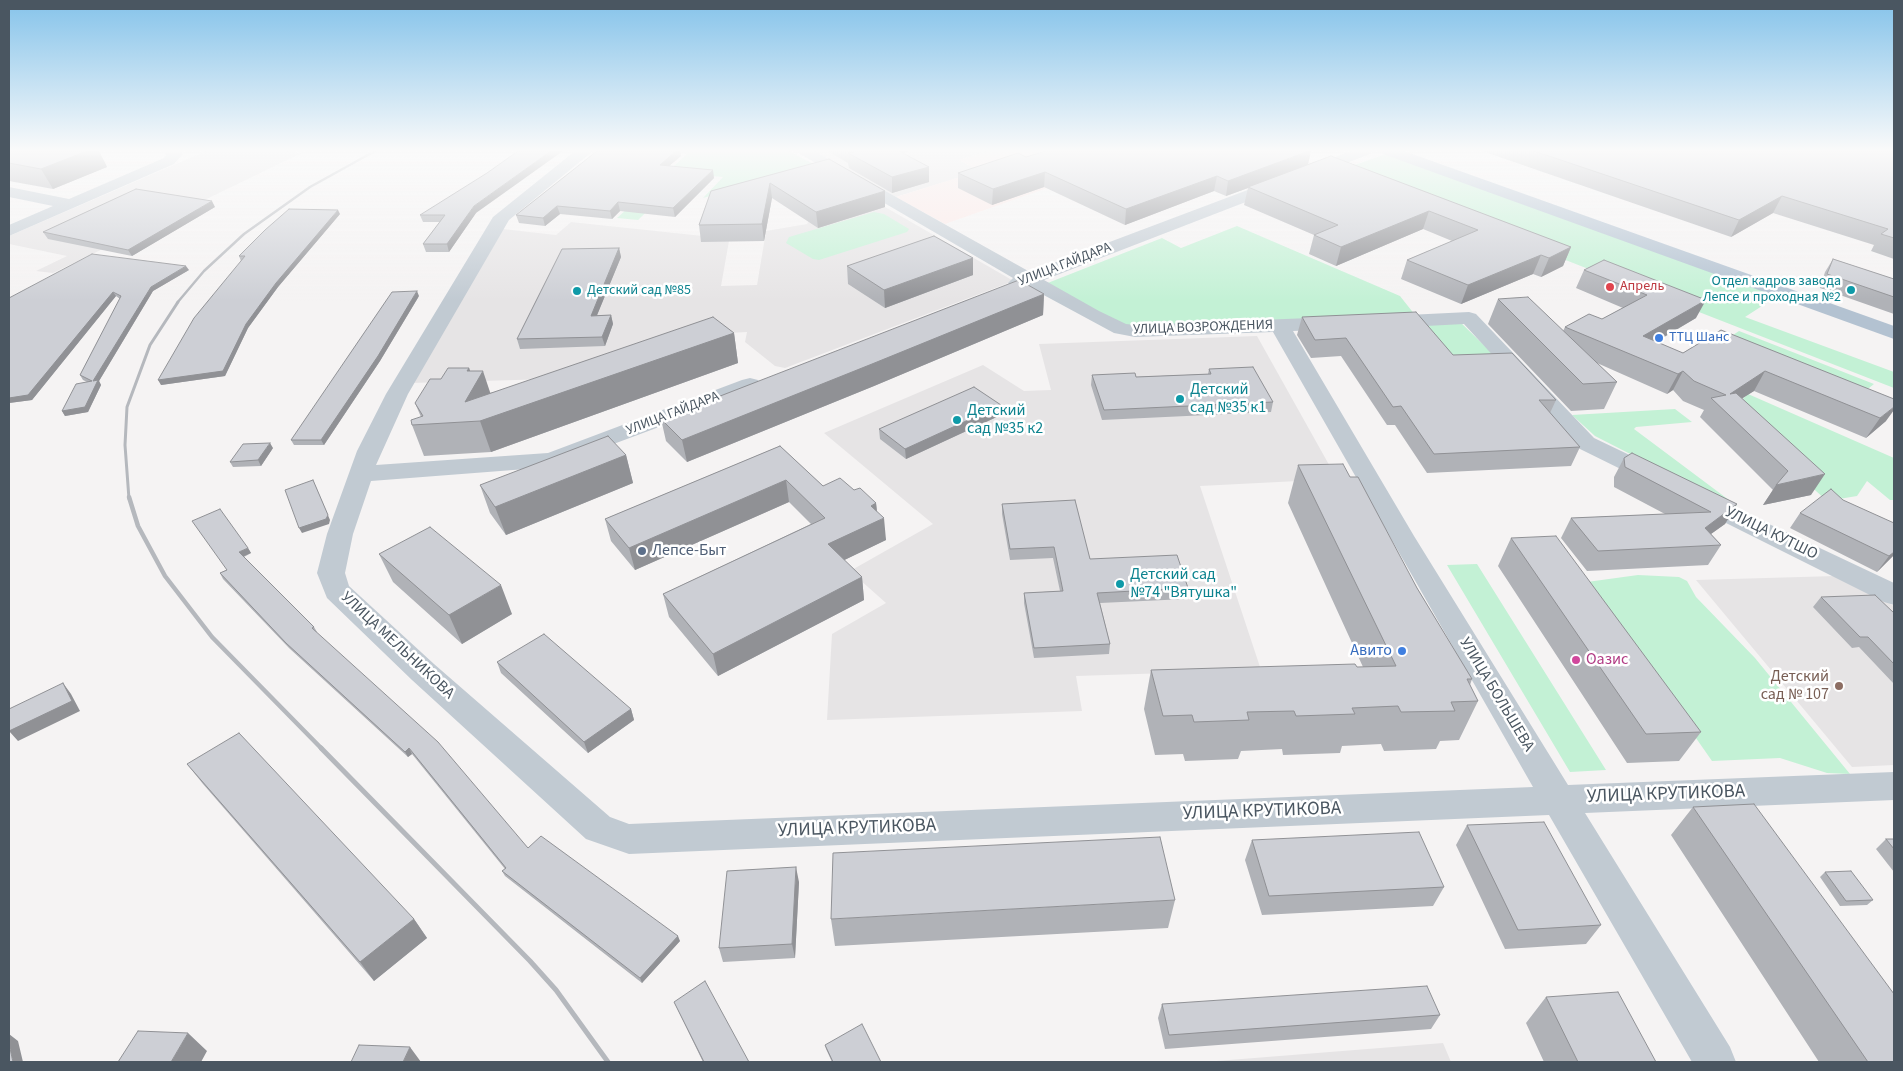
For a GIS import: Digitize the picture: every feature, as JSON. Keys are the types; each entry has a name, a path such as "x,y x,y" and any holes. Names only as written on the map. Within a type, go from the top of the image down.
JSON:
{"main road":[{"path":"1528,201 1894,333"}],"street":[{"path":"55,201 71,204"},
{"path":"9,231 78,201"},
{"name":"УЛИЦА МЕЛЬНИКОВА","path":"522,201 502,217 397,394 360,474 340,534 331,573 337,591 423,672 598,828 629,839"},
{"name":"УЛИЦА ВОЗРОЖДЕНИЯ","path":"891,201 1092,315 1127,331 1470,318"},
{"name":"УЛИЦА ГАЙДАРА","path":"998,291 1233,201"},
{"name":"УЛИЦА КУТШО","path":"1470,318 1586,443 1894,595"},
{"name":"УЛИЦА БОЛЬШЕВА","path":"1280,326 1406,544 1716,1062"},
{"name":"УЛИЦА ГАЙДАРА","path":"360,474 552,460 766,378"},
{"name":"УЛИЦА КРУТИКОВА","path":"629,839 1894,786"}],"shaded area":[{"path":"90,201 202,201 53,273 36,271 67,256 9,244 9,236"},
{"path":"875,201 1012,280 1011,282 785,368 775,366 745,342 747,332 710,334 586,378 410,383 503,229 556,235 571,222 703,236 729,241 721,286 757,285 766,231 807,224 809,220"},
{"path":"903,201 1010,201 945,224"},
{"path":"1257,336 1337,479 1200,486 1261,670 1076,676 1082,711 827,720 832,634 886,603 850,571 933,524 824,433 983,365 1024,391 1051,390 1039,344"},
{"name":"Детский сад № 107","path":"1836,576 1894,606 1894,765 1852,767 1696,580"},
{"path":"1443,1043 1451,1062 1204,1062"}],"green space":[{"path":"636,201 658,201 638,220 617,218"},
{"path":"1414,201 1521,201 1779,295 1745,317 1894,372 1894,388"},
{"path":"874,212 884,214 909,229 907,232 819,260 813,259 786,243 789,237"},
{"path":"1237,226 1400,296 1419,320 1457,319 1498,359 1445,363 1409,321 1135,331 1040,286 1162,238 1181,248"},
{"path":"1739,331 1874,384 1864,392 1715,347"},
{"path":"1748,394 1894,458 1894,500 1890,500 1867,481 1857,496 1827,501 1729,412"},
{"path":"1675,409 1692,422 1636,427 1634,429 1737,506 1732,506 1595,436 1572,415"},
{"path":"1477,564 1606,770 1570,772 1447,565"},
{"path":"1638,575 1679,577 1687,581 1696,597 1755,658 1850,774 1827,773 1780,758 1712,761 1587,582"}],"building":[{"path":"110,201 212,201 128,250 43,232"},
{"path":"442,201 481,201 474,206 447,244 423,244 445,215 420,215"},
{"path":"534,201 680,201 673,208 618,202 610,211 557,206 543,218 516,215"},
{"path":"707,201 766,201 762,224 699,225"},
{"path":"799,201 852,201 816,212"},
{"path":"1108,201 1148,201 1126,209"},
{"path":"1281,201 1450,201 1571,247 1549,258 1541,255 1468,285 1407,260 1478,230 1429,211 1341,247 1314,235 1338,225"},
{"path":"1682,201 1773,201 1739,220"},
{"path":"1798,201 1894,201 1894,238 1881,234 1888,229"},
{"path":"289,209 338,210 276,283 246,324 223,371 158,380 194,318 245,256 239,256"},
{"path":"934,236 973,258 884,290 847,266"},
{"name":"Детский сад №85","path":"619,248 591,316 611,315 602,337 517,339 562,249"},
{"path":"92,254 186,266 151,287 93,381 98,380 85,407 62,411 76,384 92,381 80,375 121,296 113,292 28,395 9,398 9,298"},
{"path":"1833,259 1894,279 1894,297 1827,274"},
{"path":"1604,260 1706,300 1643,336 1683,353 1721,330 1894,399 1894,407 1880,418 1765,371 1730,394 1736,393 1825,474 1776,485 1788,471 1711,398 1726,395 1694,381 1683,371 1678,374 1565,327 1589,314 1602,319 1647,295 1584,270"},
{"path":"1019,280 1044,294 682,440 661,419"},
{"path":"417,291 378,356 321,440 291,440 392,292"},
{"path":"1528,297 1617,382 1583,384 1498,299"},
{"path":"1416,312 1453,355 1512,353 1556,400 1539,400 1580,447 1434,454 1401,406 1393,407 1346,338 1315,340 1302,317"},
{"path":"713,317 734,333 480,421 412,425 411,420 423,416 415,403 430,379 441,379 448,368 469,368 467,371 483,371 465,402"},
{"name":"Детский сад №35 к1","path":"1253,367 1273,402 1104,410 1092,375 1135,373 1136,377 1211,374 1209,369"},
{"path":"974,387 1001,405 905,449 879,429"},
{"path":"608,436 626,455 495,507 480,485"},
{"path":"270,443 258,460 230,462 243,444"},
{"path":"780,446 823,486 840,478 854,490 860,488 876,503 871,506 884,518 828,544 862,577 713,654 663,594 825,518 786,480 629,548 605,519"},
{"path":"1632,453 1737,504 1705,528 1721,545 1598,551 1571,518 1711,512 1625,467 1624,458"},
{"path":"1343,464 1350,477 1358,477 1417,588 1472,679 1467,679 1478,701 1451,702 1455,711 1401,712 1398,706 1352,708 1355,714 1296,716 1294,711 1247,712 1249,720 1194,722 1192,715 1163,716 1151,670 1355,664 1357,667 1396,666 1298,465"},
{"path":"313,480 328,515 326,519 299,528 285,490"},
{"path":"1831,489 1843,500 1894,523 1894,552 1889,556 1800,513"},
{"name":"Детский сад №74 \"Вятушка\"","path":"1075,500 1090,559 1177,555 1188,588 1097,593 1110,644 1034,648 1024,593 1063,591 1054,547 1010,549 1002,504"},
{"path":"220,509 248,548 239,552 314,627 312,628 438,742 528,848 541,836 678,936 640,978 502,871 506,868 409,748 405,752 286,643 220,573 227,570 192,521"},
{"path":"430,527 501,585 449,615 379,554"},
{"path":"1556,536 1701,732 1646,734 1511,538"},
{"path":"1875,595 1894,613 1894,664 1868,637 1860,637 1821,597"},
{"path":"544,634 631,709 584,742 497,662"},
{"path":"63,683 72,701 9,731 9,709"},
{"path":"239,733 414,919 360,962 187,764"},
{"path":"1754,804 1894,994 1894,1062 1868,1062 1693,807"},
{"path":"1544,822 1601,925 1518,930 1467,825"},
{"path":"1419,832 1444,887 1269,896 1252,840"},
{"path":"1160,837 1175,900 831,919 833,853"},
{"path":"1886,839 1894,839 1894,849"},
{"path":"796,867 792,944 719,948 727,871"},
{"path":"1851,871 1873,900 1846,901 1825,872"},
{"path":"705,981 749,1062 704,1062 674,1002"},
{"path":"1427,986 1440,1015 1169,1035 1162,1004"},
{"path":"1618,992 1656,1062 1578,1062 1546,997"},
{"path":"862,1024 881,1062 833,1062 825,1045"},
{"path":"138,1031 188,1033 171,1062 118,1062"},
{"path":"9,1044 13,1062 9,1062"},
{"path":"359,1045 410,1047 403,1062 351,1062"}],"railway":[{"path":"177,303 204,271 244,234 290,201"},
{"path":"129,499 125,445 127,407 150,345 178,302"},
{"path":"129,497 138,526 165,576 212,637 322,749"},
{"path":"321,748 530,961 556,990 608,1062"}],"place":[{"name":"Апрель","path":"1610,287"},
{"name":"Отдел кадров завода Лепсе и проходная №2","path":"1851,290"},
{"name":"Детский сад №85","path":"577,291"},
{"name":"ТТЦ Шанс","path":"1659,338"},
{"name":"Детский сад №35 к1","path":"1180,399"},
{"name":"Детский сад №35 к2","path":"957,420"},
{"name":"Лепсе-Быт","path":"642,551"},
{"name":"Детский сад №74 \"Вятушка\"","path":"1120,584"},
{"name":"Авито","path":"1402,651"},
{"name":"Оазис","path":"1576,660"},
{"name":"Детский сад № 107","path":"1839,686"}]}
